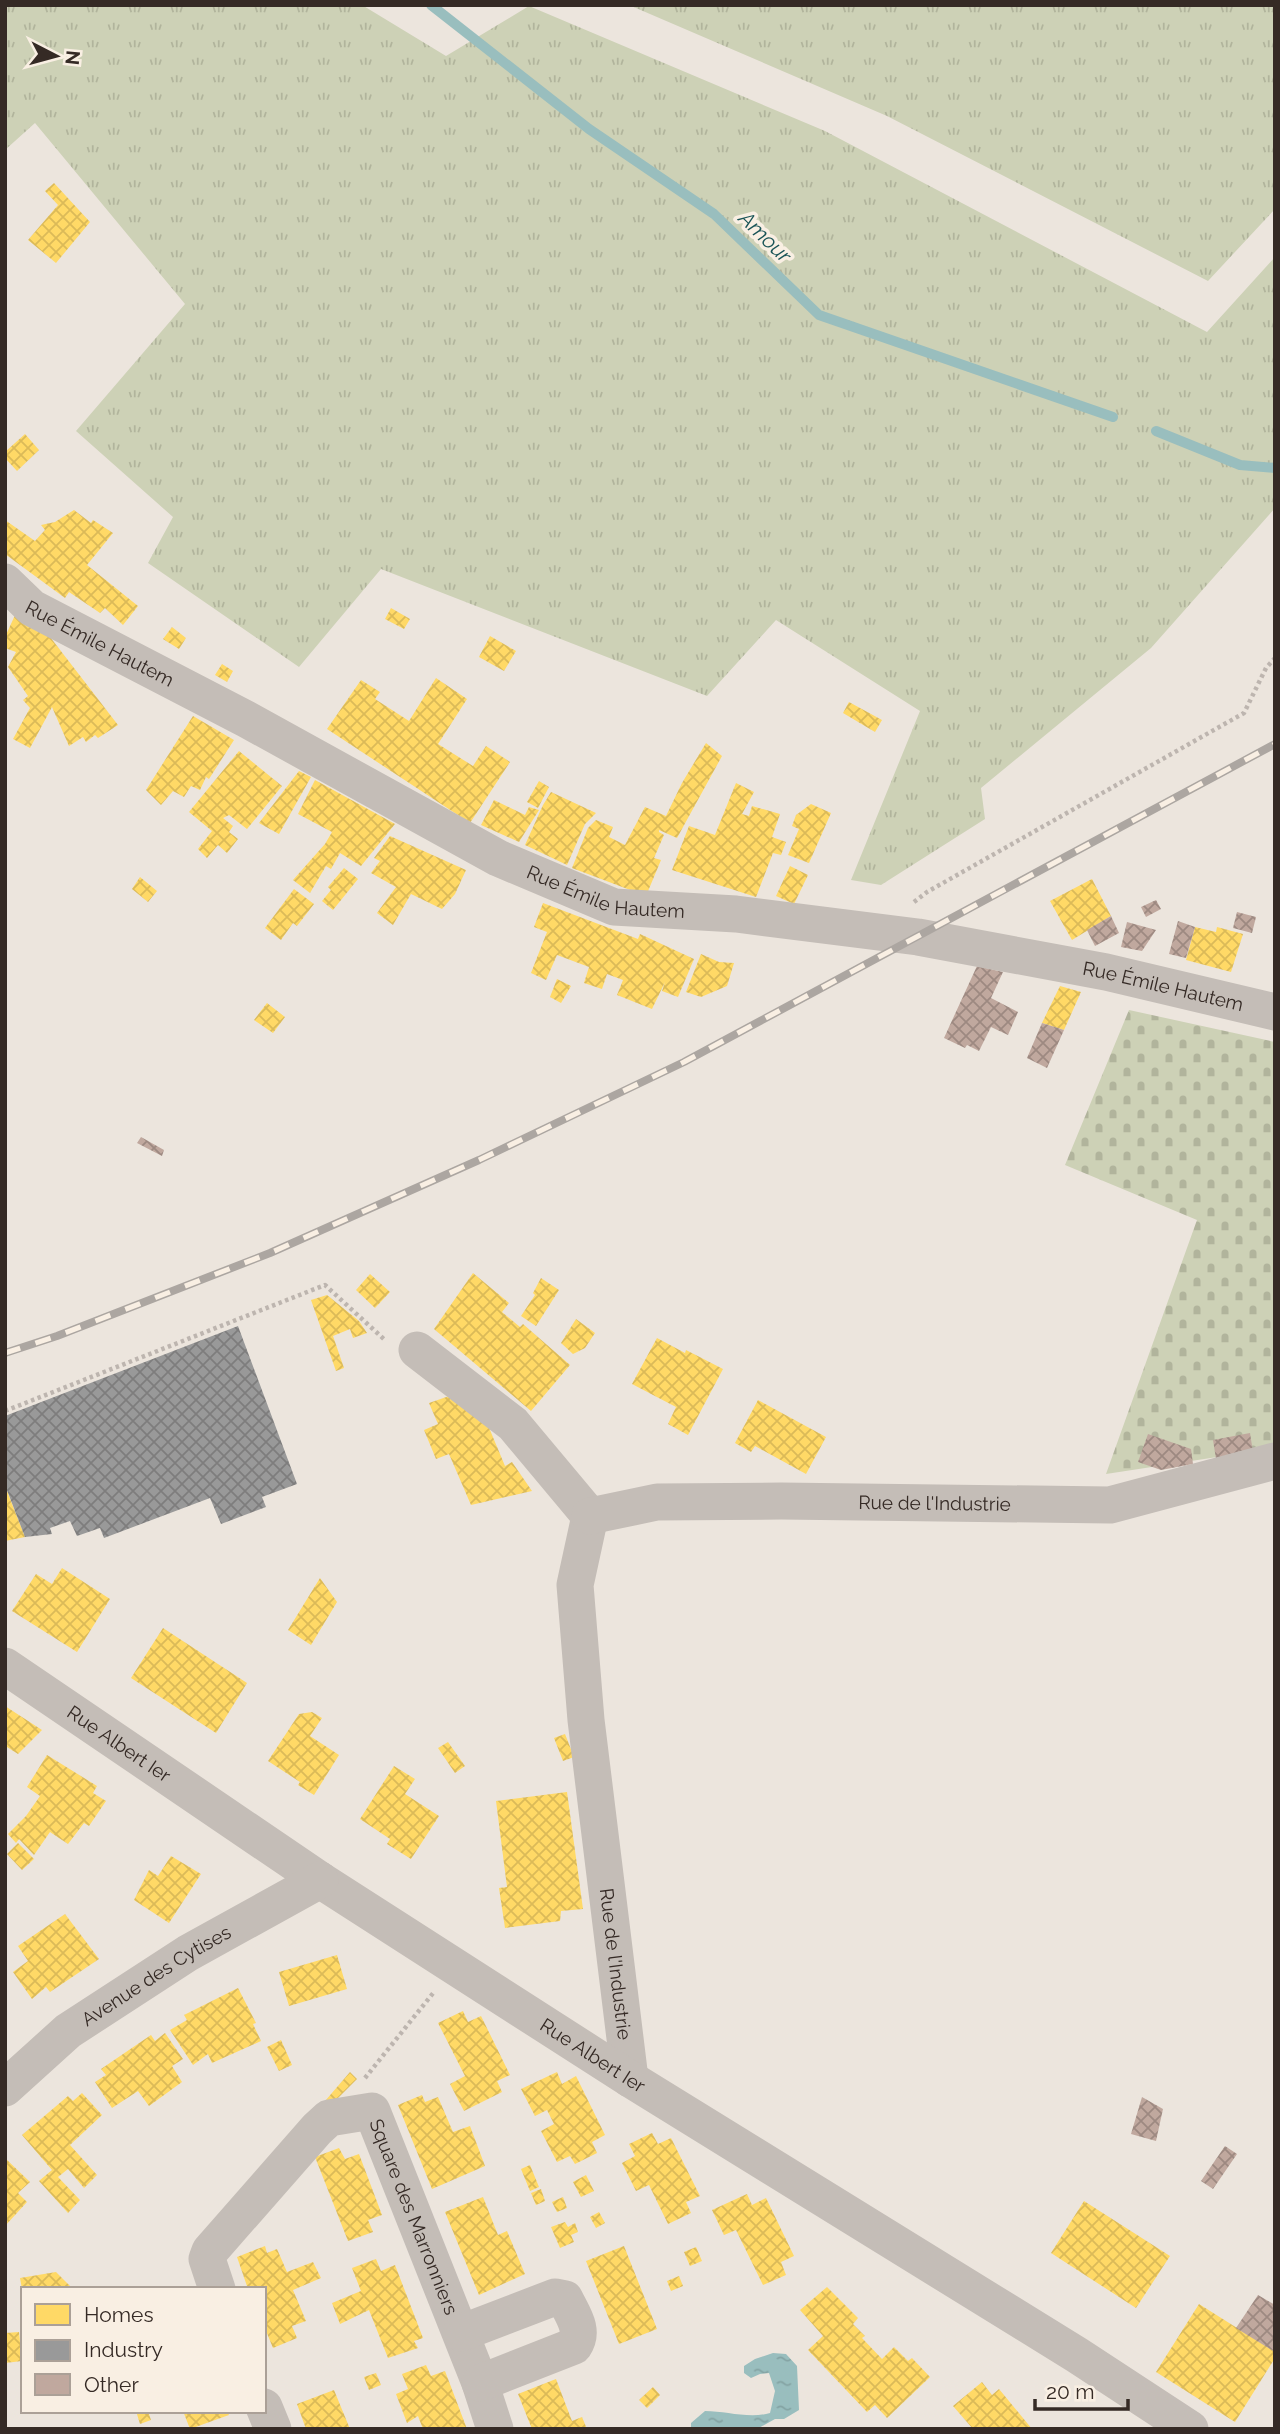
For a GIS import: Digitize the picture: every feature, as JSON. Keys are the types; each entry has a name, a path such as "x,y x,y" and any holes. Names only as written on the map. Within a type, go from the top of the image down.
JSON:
{"street":[{"name":"Rue Émile Hautem","path":"5,582 32,608 246,719 498,858 614,907 736,914 918,937 1106,972 1275,1012"},
{"path":"418,1350 513,1424 590,1516"},
{"name":"Rue de l'Industrie","path":"630,2079 586,1720 575,1585 590,1516 657,1502 1110,1506 1275,1461"},
{"name":"Rue Albert Ier","path":"5,1666 320,1880 630,2079 1065,2347 1190,2429"},
{"name":"Avenue des Cytises","path":"5,2088 68,2031 188,1953 320,1880"},
{"name":"Square des Marronniers","path":"216,2287 207,2259 210,2251 317,2129 329,2118 372,2111 461,2333 495,2429"},
{"name":"Square des Marronniers","path":"461,2333 555,2297 565,2299 580,2331 574,2346 480,2383"},
{"path":"266,2412 273,2429"}],"path":[{"path":"880,932 927,892 1244,713 1266,668 1275,658"},
{"path":"5,1411 325,1285 402,1355 418,1350"},
{"path":"372,2111 365,2078 455,1966"}],"green space":[{"path":"5,5 362,5 446,56 529,6 825,131 1207,332 1275,257 1275,508 1151,648 981,788 985,819 881,885 851,880 920,711 776,620 707,696 381,569 299,667 148,563 173,517 76,431 185,304 35,123 5,150"},
{"path":"629,5 1275,5 1275,209 1208,281 887,116"},
{"path":"1129,1010 1275,1042 1275,1447 1106,1474 1197,1220 1065,1165"}],"water":[{"path":"773,2353 786,2354 797,2366 799,2410 757,2429 691,2429 691,2423 705,2411 746,2415 770,2413 775,2391 769,2373 751,2378 744,2373 744,2366"}],"building: Homes":[{"path":"54,183 90,222 56,263 28,240 58,205 45,191"},
{"path":"25,434 39,450 17,471 5,458 5,452"},
{"path":"74,510 91,523 93,520 113,533 87,565 138,606 123,625 105,608 100,613 69,592 65,598 5,554 5,520 35,541 45,530 41,525 55,522"},
{"path":"391,608 410,619 404,629 385,619"},
{"path":"16,613 47,633 118,725 98,738 95,735 86,742 83,737 69,746 52,707 30,748 13,739 30,708 23,700 28,696 8,667 16,652 5,648 5,637"},
{"path":"172,627 186,638 179,649 163,639"},
{"path":"490,636 516,651 504,671 479,657"},
{"path":"222,664 233,671 227,682 215,675"},
{"path":"436,678 467,699 438,744 473,766 486,746 510,762 470,823 327,729 361,680 380,692 375,699 409,721"},
{"path":"849,702 882,720 875,732 843,713"},
{"path":"193,716 234,740 209,779 206,777 200,790 191,786 184,797 173,791 161,805 146,790"},
{"path":"706,743 722,756 677,838 659,830 664,835 654,858 661,860 646,896 572,868 588,828 596,820 613,827 609,837 625,845 645,807 666,816"},
{"path":"239,751 282,786 247,829 229,815 223,818 233,826 229,832 238,839 227,853 218,845 207,858 198,849 212,831 189,812"},
{"path":"299,771 311,777 279,834 259,823"},
{"path":"315,780 395,824 361,866 340,853 331,869 326,866 310,893 293,880 325,844 332,832 298,814"},
{"path":"539,781 549,787 538,808 527,802"},
{"path":"736,783 754,792 742,814 749,816 752,806 780,814 772,837 786,842 781,855 773,853 756,897 672,870 689,826 715,835"},
{"path":"551,792 596,813 585,824 567,865 525,845"},
{"path":"494,800 525,815 529,807 539,810 519,842 481,825"},
{"path":"811,804 831,813 809,863 788,855 799,829 792,826 796,815"},
{"path":"390,836 466,870 455,894 442,909 411,894 393,925 377,913 396,887 371,873 380,861 374,858"},
{"path":"790,866 808,875 794,904 776,896"},
{"path":"344,868 358,879 333,910 322,901 331,890 328,887"},
{"path":"140,877 157,891 148,902 132,889"},
{"path":"1092,879 1111,916 1072,940 1050,901"},
{"path":"294,889 314,904 297,926 293,923 281,940 265,928"},
{"path":"543,903 638,939 640,934 694,959 678,997 662,991 665,982 652,1009 617,995 623,980 607,974 602,989 584,983 589,967 557,955 546,980 531,973 547,932 534,927"},
{"path":"1195,927 1216,932 1217,927 1243,934 1231,972 1186,960"},
{"path":"701,954 719,962 734,963 727,986 701,997 686,992"},
{"path":"557,979 571,986 561,1003 550,997"},
{"path":"1060,986 1081,992 1064,1030 1042,1023"},
{"path":"267,1003 285,1017 273,1033 254,1020"},
{"path":"473,1273 509,1303 502,1312 520,1327 523,1324 570,1365 531,1411 434,1329"},
{"path":"370,1274 390,1292 375,1308 356,1290"},
{"path":"541,1278 559,1290 536,1326 521,1316 535,1295 533,1293"},
{"path":"327,1295 359,1321 367,1333 353,1338 350,1329 333,1336 344,1368 336,1371 311,1300"},
{"path":"576,1319 595,1333 585,1348 573,1354 561,1343"},
{"path":"657,1338 723,1369 688,1435 668,1424 676,1407 632,1384"},
{"path":"452,1395 485,1418 505,1466 512,1462 532,1491 471,1505 449,1454 436,1459 424,1430 438,1424 429,1403"},
{"path":"758,1400 826,1437 806,1474 755,1446 751,1452 735,1443"},
{"path":"5,1486 25,1537 5,1541"},
{"path":"62,1568 110,1599 77,1652 12,1611 36,1574 52,1584"},
{"path":"320,1578 337,1602 311,1645 288,1630"},
{"path":"163,1628 247,1683 216,1733 131,1678"},
{"path":"5,1706 42,1730 18,1754 7,1747 5,1750"},
{"path":"312,1712 322,1718 310,1736 339,1755 314,1795 298,1785 300,1782 268,1761 299,1714"},
{"path":"565,1734 574,1757 563,1761 554,1738"},
{"path":"448,1742 465,1766 455,1773 438,1748"},
{"path":"47,1755 97,1786 93,1793 106,1801 89,1826 84,1823 68,1844 50,1832 34,1855 19,1839 16,1843 8,1834 26,1816 40,1796 27,1787"},
{"path":"394,1766 415,1779 405,1794 439,1816 411,1859 387,1844 390,1839 360,1819"},
{"path":"567,1792 583,1909 561,1911 560,1921 505,1928 499,1888 507,1887 496,1801"},
{"path":"18,1843 34,1859 22,1870 7,1854"},
{"path":"171,1856 201,1874 169,1923 134,1900 149,1870 158,1876"},
{"path":"65,1914 99,1959 50,1992 46,1987 32,1999 13,1972 28,1961 18,1946"},
{"path":"337,1955 347,1989 289,2006 279,1972"},
{"path":"238,1988 256,2023 253,2024 261,2041 212,2063 208,2054 193,2065 170,2030 187,2020 184,2015"},
{"path":"463,2011 468,2022 481,2016 510,2075 497,2081 502,2092 464,2111 450,2084 465,2076 438,2023"},
{"path":"165,2033 183,2059 172,2066 182,2082 149,2106 138,2091 112,2108 95,2082 106,2075 101,2069 151,2035 155,2041"},
{"path":"281,2040 292,2065 279,2071 267,2047"},
{"path":"350,2072 357,2079 330,2106 325,2101"},
{"path":"557,2072 562,2084 576,2076 605,2135 592,2142 597,2153 575,2164 570,2156 557,2162 541,2131 554,2124 547,2110 535,2116 521,2089"},
{"path":"82,2093 102,2115 70,2145 97,2175 84,2188 68,2169 58,2177 80,2200 68,2213 39,2181 52,2170 22,2135 68,2096 73,2101"},
{"path":"422,2095 425,2102 438,2097 453,2132 470,2126 485,2166 432,2189 398,2105"},
{"path":"652,2133 658,2144 671,2138 700,2196 686,2202 691,2213 668,2224 649,2185 636,2191 622,2163 635,2156 629,2144"},
{"path":"339,2148 345,2159 359,2154 382,2215 368,2220 373,2232 348,2241 315,2157"},
{"path":"5,2158 30,2182 18,2193 27,2202 5,2226"},
{"path":"530,2165 539,2187 530,2191 521,2169"},
{"path":"586,2175 594,2191 581,2197 573,2182"},
{"path":"541,2189 545,2201 536,2205 531,2193"},
{"path":"747,2194 752,2205 766,2198 794,2256 781,2262 786,2275 763,2285 736,2230 724,2235 712,2210"},
{"path":"483,2197 498,2235 507,2231 525,2274 479,2295 445,2212"},
{"path":"563,2197 567,2208 557,2212 552,2202"},
{"path":"1084,2201 1170,2256 1136,2308 1051,2253"},
{"path":"599,2212 605,2223 596,2228 590,2217"},
{"path":"565,2222 568,2227 575,2223 578,2232 571,2235 574,2242 560,2248 551,2227"},
{"path":"265,2246 267,2253 277,2249 287,2272 313,2262 321,2278 293,2290 306,2321 292,2326 297,2338 273,2348 266,2331 266,2287 247,2287 237,2257"},
{"path":"624,2246 657,2329 619,2344 586,2261"},
{"path":"696,2247 702,2261 690,2266 684,2252"},
{"path":"376,2259 381,2271 395,2265 423,2338 414,2341 418,2348 388,2358 369,2310 340,2324 332,2303 361,2291 352,2268"},
{"path":"56,2272 71,2287 22,2287 20,2278"},
{"path":"679,2276 683,2286 671,2291 667,2281"},
{"path":"827,2287 858,2318 853,2324 882,2359 894,2347 908,2361 912,2358 930,2377 887,2418 875,2405 867,2412 808,2350 823,2336 800,2310"},
{"path":"1199,2304 1275,2352 1275,2358 1235,2422 1156,2372"},
{"path":"19,2332 21,2361 5,2363 5,2333"},
{"path":"426,2365 431,2376 445,2371 467,2429 423,2429 418,2416 407,2423 396,2394 408,2389 402,2374"},
{"path":"376,2373 381,2385 369,2390 364,2377"},
{"path":"556,2379 572,2421 582,2417 587,2429 532,2429 518,2394"},
{"path":"982,2382 992,2395 999,2389 1032,2429 973,2429 953,2406"},
{"path":"653,2387 660,2395 647,2408 639,2400"},
{"path":"334,2390 350,2429 306,2429 297,2404"},
{"path":"137,2413 149,2413 151,2420 140,2424"},
{"path":"184,2413 229,2415 190,2429"}],"building: Industry":[{"path":"238,1326 297,1484 262,1497 266,1507 221,1524 210,1498 104,1538 100,1528 77,1536 70,1521 50,1528 52,1534 25,1537 5,1485 5,1416"}],"building: Other":[{"path":"1156,900 1161,909 1146,917 1141,907"},
{"path":"1237,912 1256,917 1252,933 1233,928"},
{"path":"1111,916 1119,933 1095,946 1087,930"},
{"path":"1178,921 1195,927 1186,958 1169,954"},
{"path":"1127,922 1156,930 1142,951 1121,947"},
{"path":"977,966 1003,972 991,998 1018,1012 1008,1035 991,1027 979,1051 944,1038"},
{"path":"1042,1023 1064,1030 1047,1068 1027,1058"},
{"path":"141,1137 164,1150 162,1156 137,1143"},
{"path":"1250,1433 1253,1452 1216,1459 1213,1440"},
{"path":"1148,1434 1191,1449 1193,1464 1161,1470 1138,1462"},
{"path":"1142,2097 1163,2109 1156,2141 1131,2134"},
{"path":"1225,2146 1237,2154 1213,2189 1201,2181"},
{"path":"1258,2295 1275,2305 1275,2352 1236,2328"}],"waterway":[{"name":"Amour","path":"431,5 589,129 714,214 819,315 1113,417"},
{"name":"Amour","path":"1156,431 1240,465 1275,468"}],"railway":[{"path":"5,1353 57,1336 270,1253 479,1160 684,1062 1275,744"}]}
